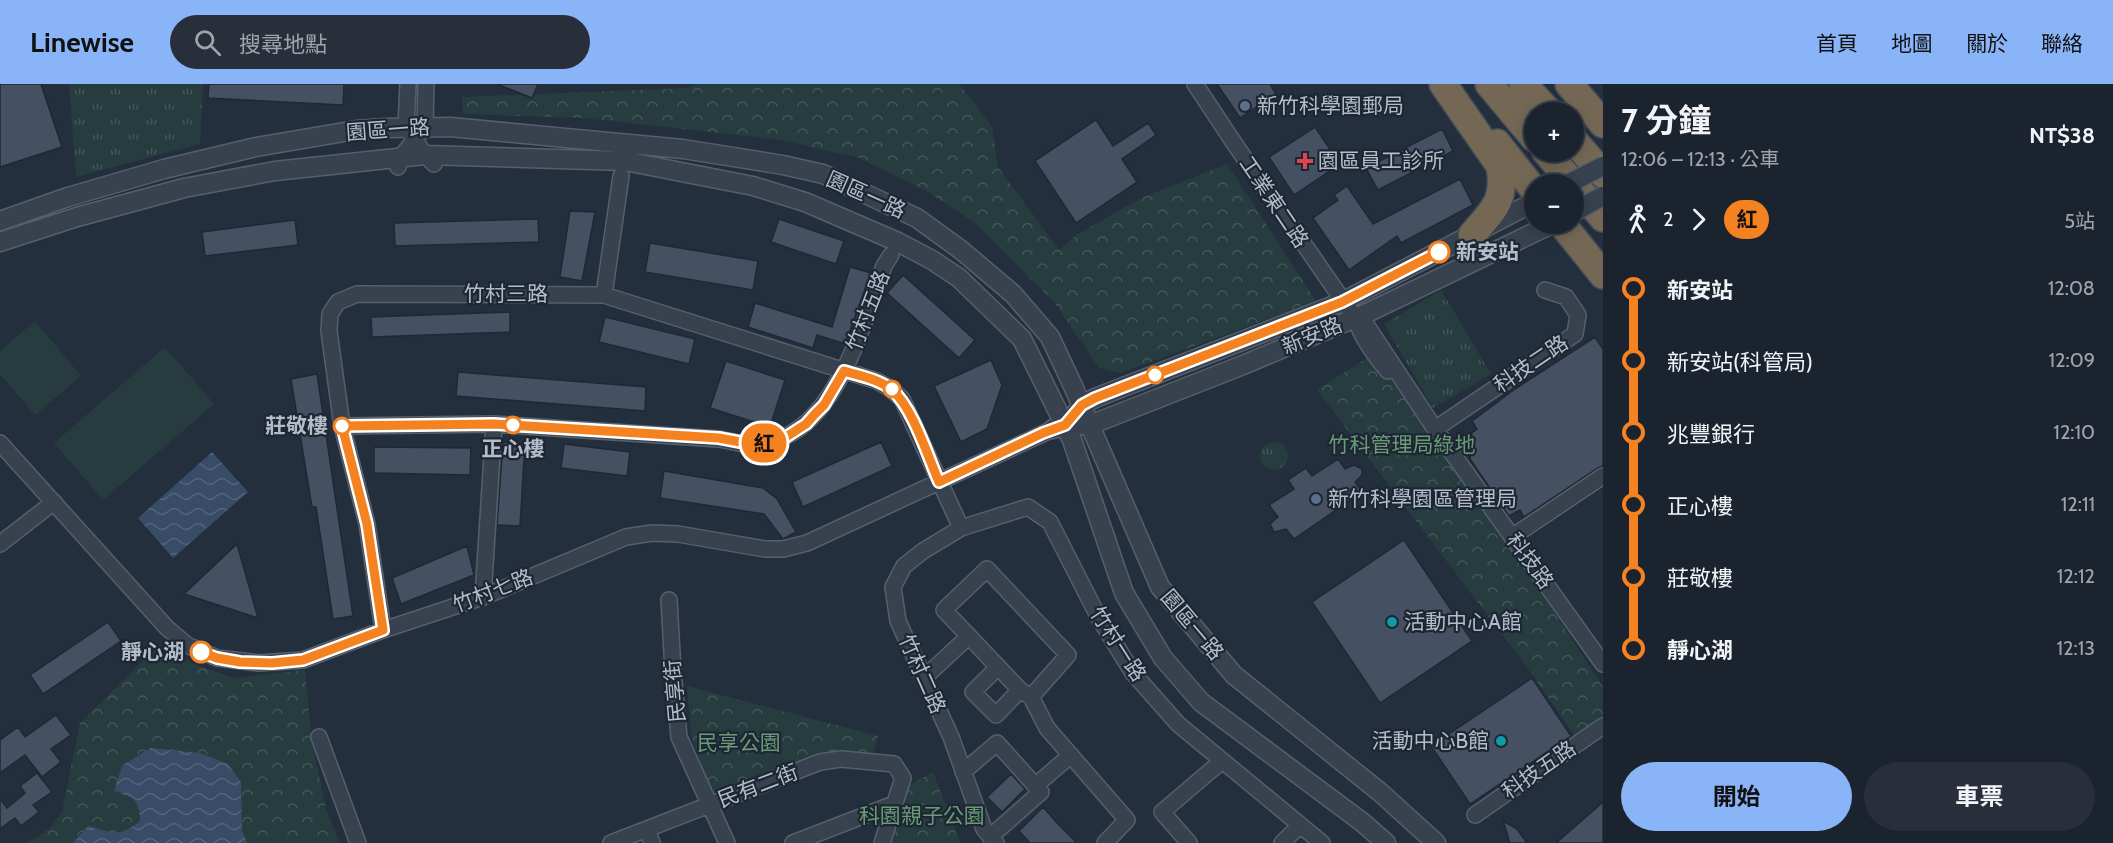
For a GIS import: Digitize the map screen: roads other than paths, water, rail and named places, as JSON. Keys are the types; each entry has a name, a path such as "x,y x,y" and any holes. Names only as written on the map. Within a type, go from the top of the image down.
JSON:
{"highway":[{"path":"1443,84 1500,166 1501,193 1497,206 1472,235"},
{"path":"1449,84 1524,178"},
{"path":"1489,84 1524,126"},
{"path":"1524,84 1540,102"},
{"path":"1569,84 1603,124"},
{"path":"1584,152 1603,174"},
{"path":"1555,162 1603,218"},
{"path":"1570,234 1603,275"}],"street":[{"path":"408,84 415,131 429,160"},
{"path":"399,163 415,131 426,84"},
{"name":"工業東二路","path":"1195,84 1355,318"},
{"name":"園區一路","path":"0,220 164,169 256,147 357,130 415,131 450,126 683,149 783,165 823,174 917,218 961,250 1013,294 1050,337 1160,586 1234,675 1381,793 1436,843"},
{"name":"園區一路","path":"0,242 76,217 184,188 275,171 429,160 631,162 753,186 805,202 898,242 959,278 1022,339 1124,593 1163,657 1201,702 1362,822 1386,843"},
{"path":"1584,176 1603,166"},
{"path":"604,295 621,176"},
{"path":"1584,206 1603,196"},
{"name":"新安路","path":"1059,427 1082,405 1342,302 1524,207"},
{"name":"新安路","path":"1059,427 1090,425 1210,378 1355,318 1531,234"},
{"name":"竹村五路","path":"342,426 494,424 719,438 756,445 786,437 806,424 824,405 844,371 884,266 891,255"},
{"name":"科技二路","path":"1435,429 1575,334 1578,315 1566,297 1545,290"},
{"name":"竹村三路","path":"383,630 367,524 342,426 329,331 330,314 339,302 357,294 604,295 878,381 891,388 902,399 939,482"},
{"name":"科技路","path":"1355,318 1367,326 1435,429 1603,664"},
{"path":"483,597 494,424"},
{"name":"竹村七路","path":"0,442 166,628 187,645 217,658 240,662 272,663 303,660 383,630 483,597 626,537 652,533 678,534 765,549 783,549 807,543 1059,427"},
{"path":"1512,537 1603,476"},
{"path":"939,482 961,528"},
{"path":"0,544 54,502"},
{"name":"竹村一路","path":"961,528 1028,507 1050,522 1099,618 1133,673 1178,724 1322,843"},
{"name":"竹村二路","path":"961,528 923,551 904,566 893,587 898,621 951,737 984,829 993,840"},
{"path":"998,667 973,692 996,715 1025,694 1068,655 987,569 944,610 1025,694 1047,728 1127,820 1105,843"},
{"name":"民享街","path":"669,600 680,736 727,843"},
{"path":"924,678 969,636"},
{"name":"科技五路","path":"1475,815 1603,726"},
{"path":"319,737 358,843"},
{"path":"963,772 997,743 1041,792 993,840"},
{"path":"1035,786 1071,755"},
{"name":"民有二街","path":"611,843 650,836 710,804 820,762 841,759 894,764 903,778 894,804"},
{"path":"1189,843 1162,812 1222,761"},
{"path":"793,843 894,804"},
{"path":"882,843 894,804"},
{"path":"1282,843 1300,825"}],"water":[{"path":"212,452 248,492 173,558 138,518"},
{"path":"151,748 200,753 228,764 241,782 242,830 247,843 73,843 88,826 115,833 126,830 140,821 137,803 126,795 114,791 122,766"}],"place":[{"name":"新竹科學園郵局","path":"1245,106"},
{"name":"園區員工診所","path":"1305,161"},
{"name":"新安站","path":"1439,252"},
{"name":"正心樓","path":"513,425"},
{"name":"莊敬樓","path":"342,426"},
{"name":"新竹科學園區管理局","path":"1316,499"},
{"name":"活動中心A館","path":"1392,622"},
{"name":"靜心湖","path":"201,652"},
{"name":"活動中心B館","path":"1501,741"}],"park label":[{"name":"竹科管理局綠地","path":"1402,445"},
{"name":"民享公園","path":"739,743"},
{"name":"科園親子公園","path":"922,816"}]}
